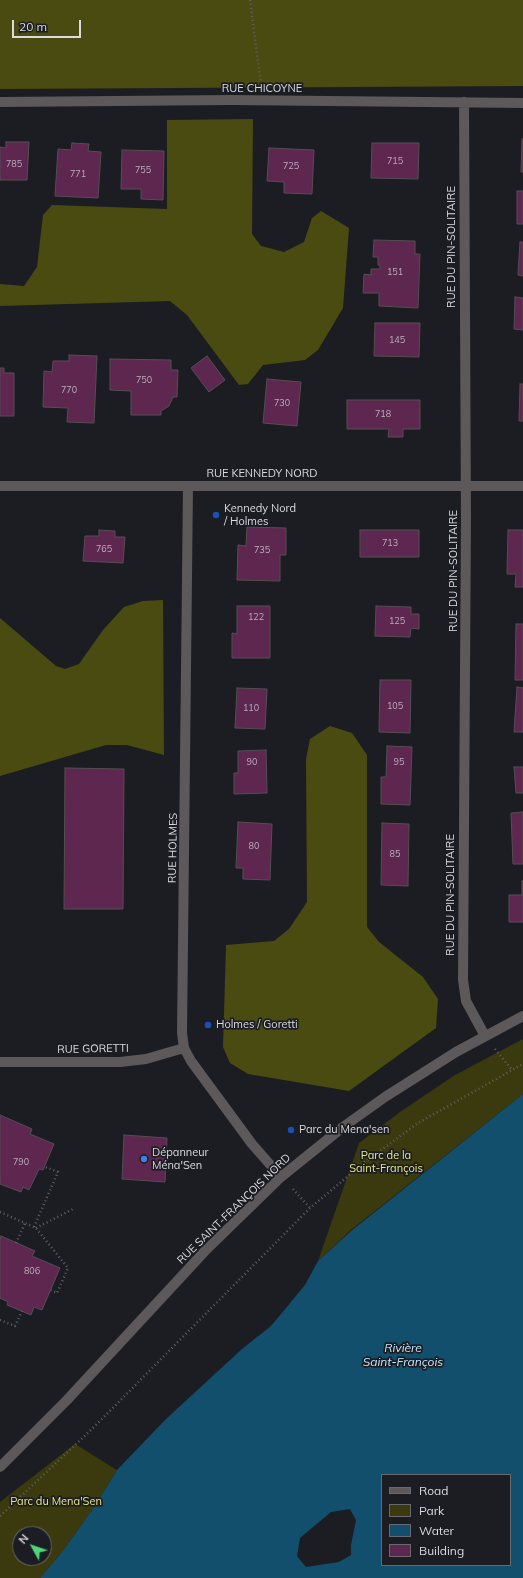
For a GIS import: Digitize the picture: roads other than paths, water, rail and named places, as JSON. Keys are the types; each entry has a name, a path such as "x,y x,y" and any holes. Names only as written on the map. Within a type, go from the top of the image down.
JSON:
{"street":[{"name":"RUE CHICOYNE","path":"0,102 262,100 523,103"},
{"name":"RUE DU PIN-SOLITAIRE","path":"464,102 466,486 463,980 466,1001 485,1036"},
{"name":"RUE KENNEDY NORD","path":"0,486 523,486"},
{"name":"RUE HOLMES","path":"188,486 182,1033 184,1048 191,1061 252,1144 281,1177"},
{"name":"RUE SAINT-FRANÇOIS NORD","path":"0,1467 67,1400 206,1251 281,1177 343,1127 385,1097 422,1073 485,1036 523,1016"},
{"name":"RUE GORETTI","path":"0,1062 120,1062 146,1059 184,1048"}],"water":[{"name":"Rivière Saint-François","path":"523,1094 523,1578 40,1578 50,1566 52,1566 52,1564 95,1506 117,1470 166,1419 242,1349 271,1326 305,1285 318,1261 351,1231","holes":["350,1509 356,1520 351,1545 351,1555 339,1562 306,1567 297,1556 300,1538 331,1512"]}],"place":[{"name":"Kennedy Nord / Holmes","path":"216,515"},
{"name":"Holmes / Goretti","path":"208,1025"},
{"name":"Parc du Mena'sen","path":"291,1130"},
{"name":"Dépanneur Ména'Sen","path":"144,1159"}],"park label":[{"name":"Parc de la Saint-François","path":"386,1162"},
{"name":"Parc du Mena'Sen","path":"56,1502"}]}
